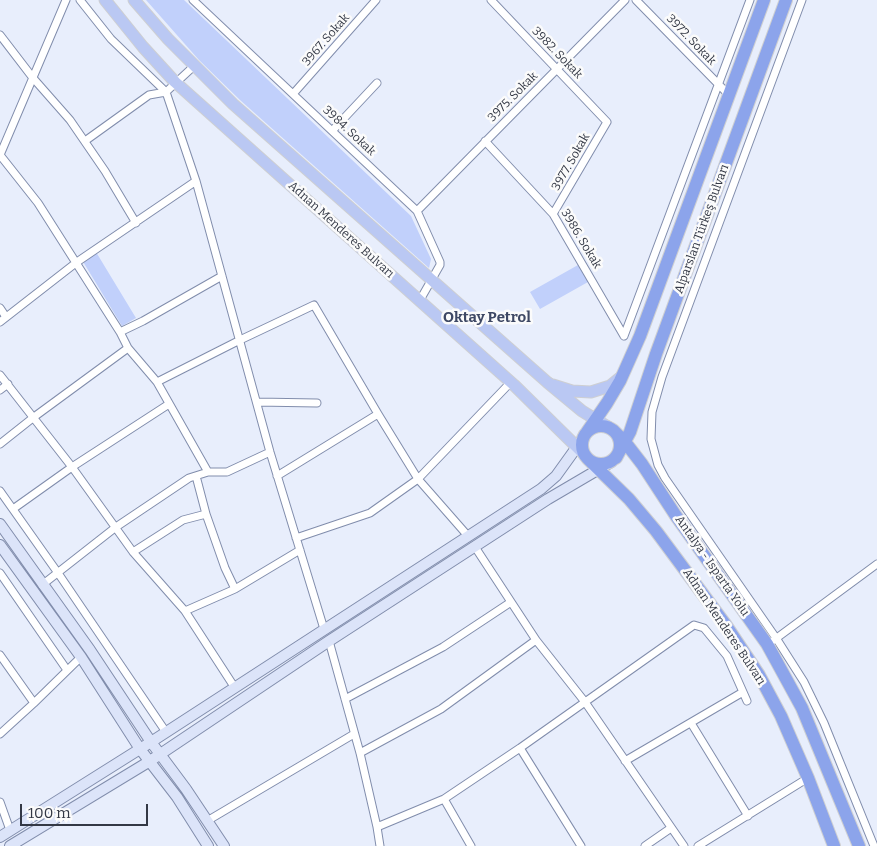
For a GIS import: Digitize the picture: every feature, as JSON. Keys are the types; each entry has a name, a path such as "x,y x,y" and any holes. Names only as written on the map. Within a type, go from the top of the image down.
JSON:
{"highway":[{"name":"Alparslan Türkeş Bulvarı","path":"584,446 596,420 623,376 640,336 764,0"},
{"name":"Alparslan Türkeş Bulvarı","path":"614,460 634,422 665,330 786,0"},
{"path":"597,426 611,429 620,440 620,446 614,460 599,464 584,446 597,426"},
{"name":"Antalya - Isparta Yolu","path":"611,429 625,442 772,641 859,846"},
{"name":"Adnan Menderes Bulvarı","path":"584,446 599,469 643,515 725,624 759,675 781,716 808,778 834,846"}],"main road":[{"name":"Adnan Menderes Bulvarı","path":"105,0 143,47 176,83 584,446"},
{"name":"Adnan Menderes Bulvarı","path":"134,0 194,66 233,104 550,384 596,420 611,429"},
{"path":"550,384 572,391 591,392 610,386 623,376"},
{"path":"0,837 235,688 549,482 584,446"},
{"path":"10,846 150,761 329,641 548,499 614,460"},
{"path":"0,524 90,650 151,742 224,846"},
{"path":"0,544 81,656 140,749 177,797 208,846"},
{"path":"324,629 329,641"}],"street":[{"path":"66,0 0,155 38,203 77,262 128,348 157,382 208,472"},
{"path":"80,0 111,39 166,92 196,181 270,452 324,629"},
{"name":"3984. Sokak","path":"193,0 417,211 440,262 420,300"},
{"name":"3967. Sokak","path":"293,94 376,0"},
{"name":"3982. Sokak","path":"490,0 607,122"},
{"name":"3975. Sokak","path":"417,211 625,0"},
{"name":"3972. Sokak","path":"636,0 729,95"},
{"path":"719,84 750,0"},
{"path":"802,0 655,398 651,425 653,452 665,478 772,641 804,682 824,723 874,846"},
{"path":"0,35 33,78 70,120 105,171 136,223"},
{"path":"84,141 149,95 166,92 194,66"},
{"path":"332,131 377,83"},
{"name":"3986. Sokak","path":"485,141 554,214 624,336 719,84"},
{"name":"3977. Sokak","path":"554,214 607,122"},
{"path":"0,308 3,320 77,262 196,181"},
{"path":"120,332 222,276"},
{"path":"157,382 314,305 418,479 468,536"},
{"path":"665,330 678,335"},
{"path":"0,444 128,348"},
{"path":"0,375 72,467 133,552 185,611 235,688"},
{"path":"296,538 370,513 418,479 511,382"},
{"path":"0,390 8,384"},
{"path":"257,402 317,403"},
{"path":"13,509 72,467 169,404"},
{"path":"277,476 378,414"},
{"path":"42,585 116,527 189,478 208,472 227,472 270,452"},
{"path":"196,476 206,514 234,589"},
{"path":"0,491 166,732"},
{"path":"133,552 184,520 206,514"},
{"path":"475,547 536,640 585,702 684,846"},
{"path":"185,611 234,589 300,550"},
{"path":"772,641 877,564"},
{"path":"14,565 0,574 67,670"},
{"path":"345,700 443,647 511,602"},
{"path":"377,828 444,799 520,748 694,625 704,628 727,656 747,701"},
{"path":"360,753 441,709 536,640"},
{"path":"329,641 360,753 380,846"},
{"path":"0,655 34,703"},
{"path":"0,734 81,656"},
{"path":"625,761 743,692"},
{"path":"691,723 748,816"},
{"path":"207,821 354,734"},
{"path":"520,748 581,846"},
{"path":"698,846 808,778"},
{"path":"444,799 471,846"},
{"path":"0,802 10,830"},
{"path":"645,846 671,828"}],"shaded area":[{"path":"146,0 184,0 411,216 431,259 429,268 240,100 199,60"},
{"path":"96,252 136,318 122,326 82,260"},
{"path":"578,265 588,282 540,309 530,292"}],"district":[{"name":"Oktay Petrol","path":"487,318"}]}
